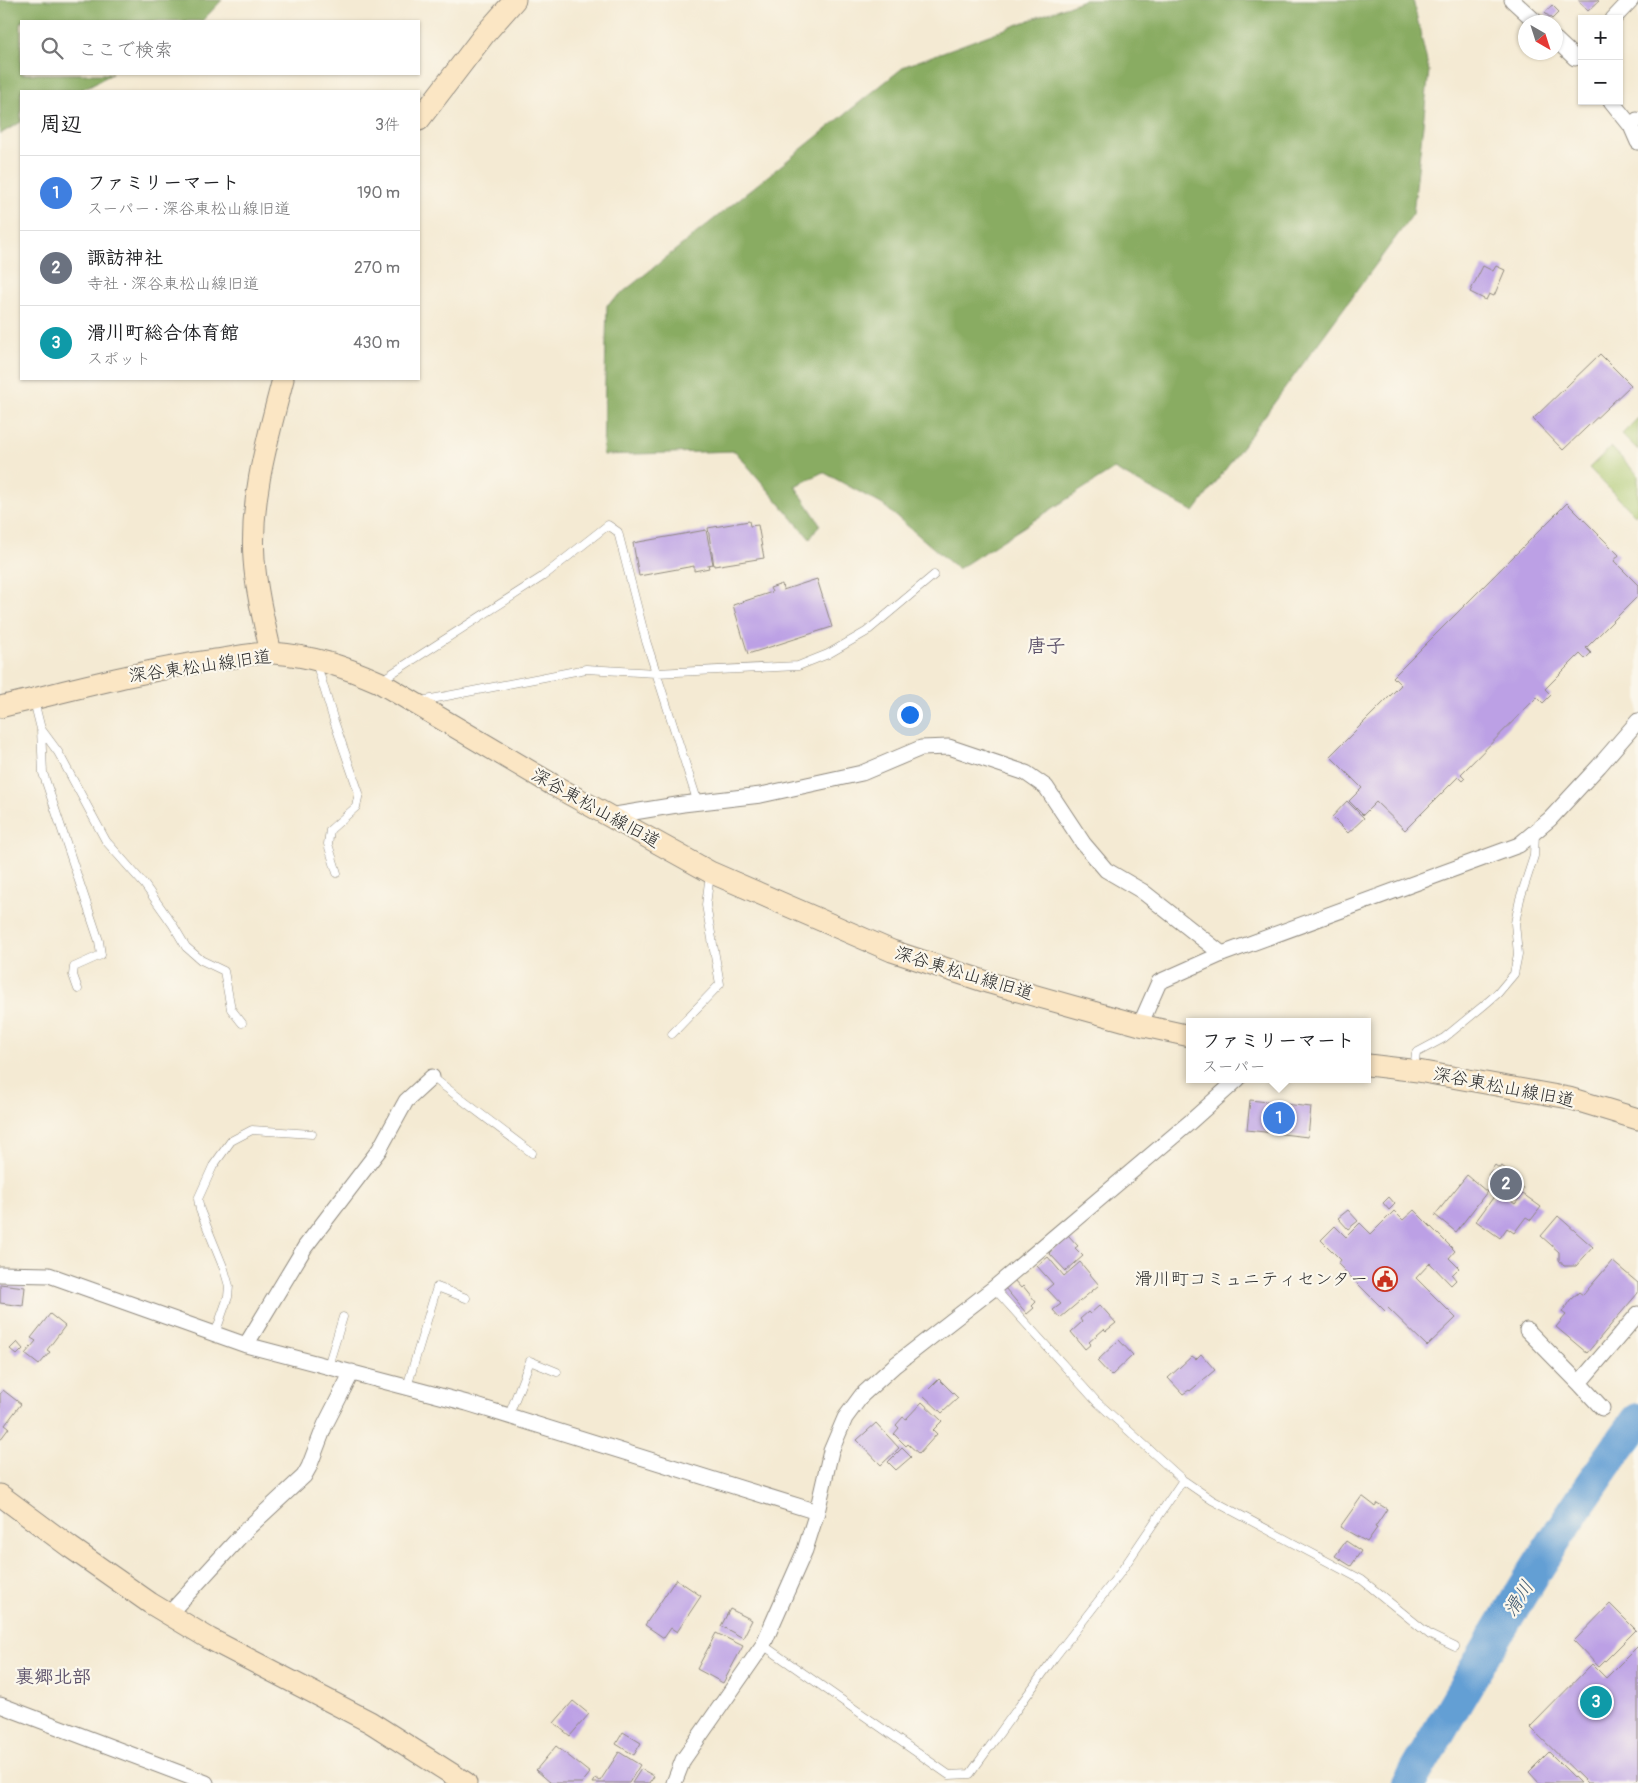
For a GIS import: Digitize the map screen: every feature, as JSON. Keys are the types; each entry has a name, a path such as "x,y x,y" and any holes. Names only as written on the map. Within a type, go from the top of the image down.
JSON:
{"street":[{"path":"420,119 484,35 515,0"},
{"path":"1512,0 1528,15"},
{"path":"1617,15 1631,0"},
{"path":"1563,46 1578,57"},
{"path":"1615,105 1634,123 1638,142"},
{"path":"271,653 258,589 254,559 254,528 263,456 283,380"},
{"name":"深谷東松山線旧道","path":"0,707 90,684 179,665 271,653 315,658 349,668 379,682 555,786 710,872 892,951 990,983 1140,1025 1186,1035"},
{"path":"1140,1025 1159,982 1222,954 1519,845 1550,819 1638,721"},
{"path":"609,816 761,794 862,773 921,748 949,747 1026,773 1046,787 1083,843 1106,870 1142,891 1222,954"},
{"name":"深谷東松山線旧道","path":"1371,1065 1569,1098 1638,1119"},
{"path":"246,1345 305,1247 379,1150 406,1100 432,1077"},
{"path":"674,1783 683,1760 764,1645 805,1550 817,1512 831,1451 845,1418 862,1395 895,1366 994,1288 1234,1083"},
{"path":"0,1274 50,1275 246,1345 509,1415 817,1512"},
{"path":"1579,1383 1638,1314"},
{"path":"1527,1330 1602,1408"},
{"path":"169,1614 248,1528 304,1476 325,1425 352,1372"},
{"path":"0,1495 150,1603 210,1639 370,1722 466,1783"},
{"path":"0,1705 206,1783"}],"lane":[{"path":"379,682 542,577 608,525 618,532 646,641 698,802"},
{"path":"414,702 586,669 656,673 798,666 828,654 866,632 934,575"},
{"path":"315,658 334,721 359,792 356,807 330,830 328,844 338,873"},
{"path":"34,699 42,729 43,773 99,940 101,955 74,968 73,975 78,989"},
{"path":"42,729 58,752 106,841 144,884 186,947 201,960 224,972 231,1008 242,1023"},
{"path":"1414,1071 1416,1053 1444,1038 1498,993 1514,974 1518,954 1515,923 1520,899 1534,856 1535,832"},
{"path":"672,1034 720,984 706,905 710,872"},
{"path":"432,1077 532,1153"},
{"path":"215,1334 228,1297 229,1286 200,1210 198,1199 213,1166 231,1141 252,1130 312,1134"},
{"path":"407,1387 437,1287 466,1298"},
{"path":"994,1288 1096,1401 1183,1480 1212,1500 1362,1580 1430,1635 1454,1647"},
{"path":"328,1366 343,1317"},
{"path":"509,1415 530,1361 557,1372"},
{"path":"764,1645 949,1775 970,1774 1054,1658 1120,1574 1183,1480"}],"green space":[{"path":"0,0 222,0 203,20 20,20 20,75 110,75 81,90 20,90 20,123 0,134"},
{"path":"1084,0 1413,0 1429,71 1413,214 1194,512 1114,469 958,569 883,505 823,472 795,486 820,524 810,539 735,451 603,455 607,305 905,66"},
{"path":"1638,418 1638,450 1622,434"},
{"path":"1611,447 1638,475 1638,512 1635,515 1589,468"}],"building":[{"path":"1578,0 1597,0 1599,1 1588,11"},
{"path":"1552,5 1559,12 1556,15 1547,15 1545,13"},
{"path":"1483,266 1493,271 1496,266 1505,270 1494,296 1489,294 1486,300 1470,292"},
{"path":"1600,354 1631,385 1563,450 1533,419"},
{"path":"1567,503 1619,555 1614,561 1638,585 1638,596 1586,648 1591,653 1585,659 1580,654 1545,689 1551,695 1543,703 1537,697 1461,774 1465,778 1462,781 1458,777 1405,830 1376,802 1363,815 1349,801 1362,788 1330,756 1401,685 1393,677"},
{"path":"749,521 750,526 758,525 764,558 714,566 708,528"},
{"path":"706,530 713,564 708,565 709,568 694,571 694,566 639,576 633,543"},
{"path":"817,579 832,627 748,654 733,605 772,592 770,588 782,584 783,590"},
{"path":"1347,801 1364,818 1348,833 1332,817"},
{"path":"1250,1100 1311,1107 1308,1137 1247,1130"},
{"path":"1495,1165 1499,1168 1502,1166 1513,1175 1511,1178 1524,1188 1518,1197 1504,1187 1502,1190 1490,1181 1492,1178 1488,1175"},
{"path":"1467,1175 1487,1192 1456,1232 1435,1215"},
{"path":"1498,1191 1515,1204 1523,1194 1541,1207 1531,1220 1526,1217 1514,1233 1507,1228 1500,1238 1476,1221"},
{"path":"1389,1197 1395,1204 1389,1210 1383,1203"},
{"path":"1348,1210 1358,1221 1348,1229 1338,1218"},
{"name":"滑川町コミュニティセンター","path":"1414,1210 1455,1251 1449,1258 1459,1268 1452,1275 1456,1280 1451,1285 1430,1263 1416,1278 1456,1318 1427,1346 1388,1308 1385,1311 1338,1264 1341,1260 1321,1240 1335,1226 1346,1237 1360,1223 1371,1234 1394,1211 1403,1220"},
{"path":"1558,1216 1593,1247 1576,1266 1564,1266 1559,1260 1559,1252 1541,1236"},
{"path":"1068,1235 1078,1246 1075,1248 1083,1256 1066,1271 1049,1253"},
{"path":"1048,1257 1064,1276 1080,1262 1099,1285 1060,1318 1053,1310 1061,1304 1047,1289 1053,1284 1037,1266"},
{"path":"1612,1261 1638,1283 1638,1293 1587,1353 1556,1327 1566,1315 1562,1312 1570,1300 1579,1292 1583,1295"},
{"path":"1014,1280 1021,1288 1023,1286 1036,1302 1032,1306 1034,1308 1027,1314 1005,1288"},
{"path":"0,1284 25,1287 23,1306 0,1303"},
{"path":"1100,1305 1116,1323 1106,1331 1104,1329 1089,1342 1091,1344 1085,1349 1071,1332 1082,1322 1080,1319 1088,1312 1090,1314"},
{"path":"50,1314 65,1326 47,1350 50,1352 39,1365 25,1354 36,1341 31,1338"},
{"path":"1119,1340 1133,1355 1111,1376 1097,1361"},
{"path":"17,1342 23,1349 17,1355 10,1349"},
{"path":"1201,1354 1215,1370 1190,1391 1183,1394 1168,1378 1192,1356 1196,1359"},
{"path":"939,1379 958,1398 942,1413 923,1395"},
{"path":"3,1390 21,1404 5,1425 9,1428 0,1440 0,1394"},
{"path":"922,1402 942,1421 933,1430 937,1434 919,1454 908,1444 906,1446 894,1434 899,1428 896,1425 903,1417 906,1419"},
{"path":"876,1423 899,1448 881,1465 857,1440"},
{"path":"902,1448 911,1457 896,1470 888,1462"},
{"path":"1362,1496 1375,1506 1377,1503 1387,1509 1367,1542 1340,1527"},
{"path":"1346,1541 1361,1551 1351,1566 1335,1556"},
{"path":"676,1579 701,1596 677,1632 671,1628 664,1638 645,1625"},
{"path":"1610,1604 1636,1630 1599,1667 1574,1641"},
{"path":"730,1609 752,1620 743,1638 721,1626"},
{"path":"716,1633 743,1646 723,1683 697,1669"},
{"path":"1638,1646 1638,1779 1634,1783 1587,1783 1530,1727 1592,1664 1606,1678"},
{"path":"573,1701 589,1714 570,1736 554,1723"},
{"path":"623,1732 641,1743 634,1755 616,1744"},
{"path":"556,1746 590,1773 582,1783 551,1783 536,1770"},
{"path":"619,1752 640,1765 629,1783 593,1783 596,1778 600,1781"},
{"path":"1549,1752 1580,1783 1539,1783 1529,1772"},
{"path":"641,1769 654,1776 650,1783 632,1783"}],"waterway":[{"name":"滑川","path":"1409,1783 1518,1598 1576,1508 1638,1420"}],"place":[{"name":"ファミリーマート","path":"1279,1118"},
{"name":"諏訪神社","path":"1506,1184"},
{"name":"滑川町コミュニティセンター","path":"1385,1279"},
{"name":"滑川町総合体育館","path":"1596,1702"}],"district":[{"name":"唐子","path":"1046,645"},
{"name":"裏郷北部","path":"53,1676"}]}
